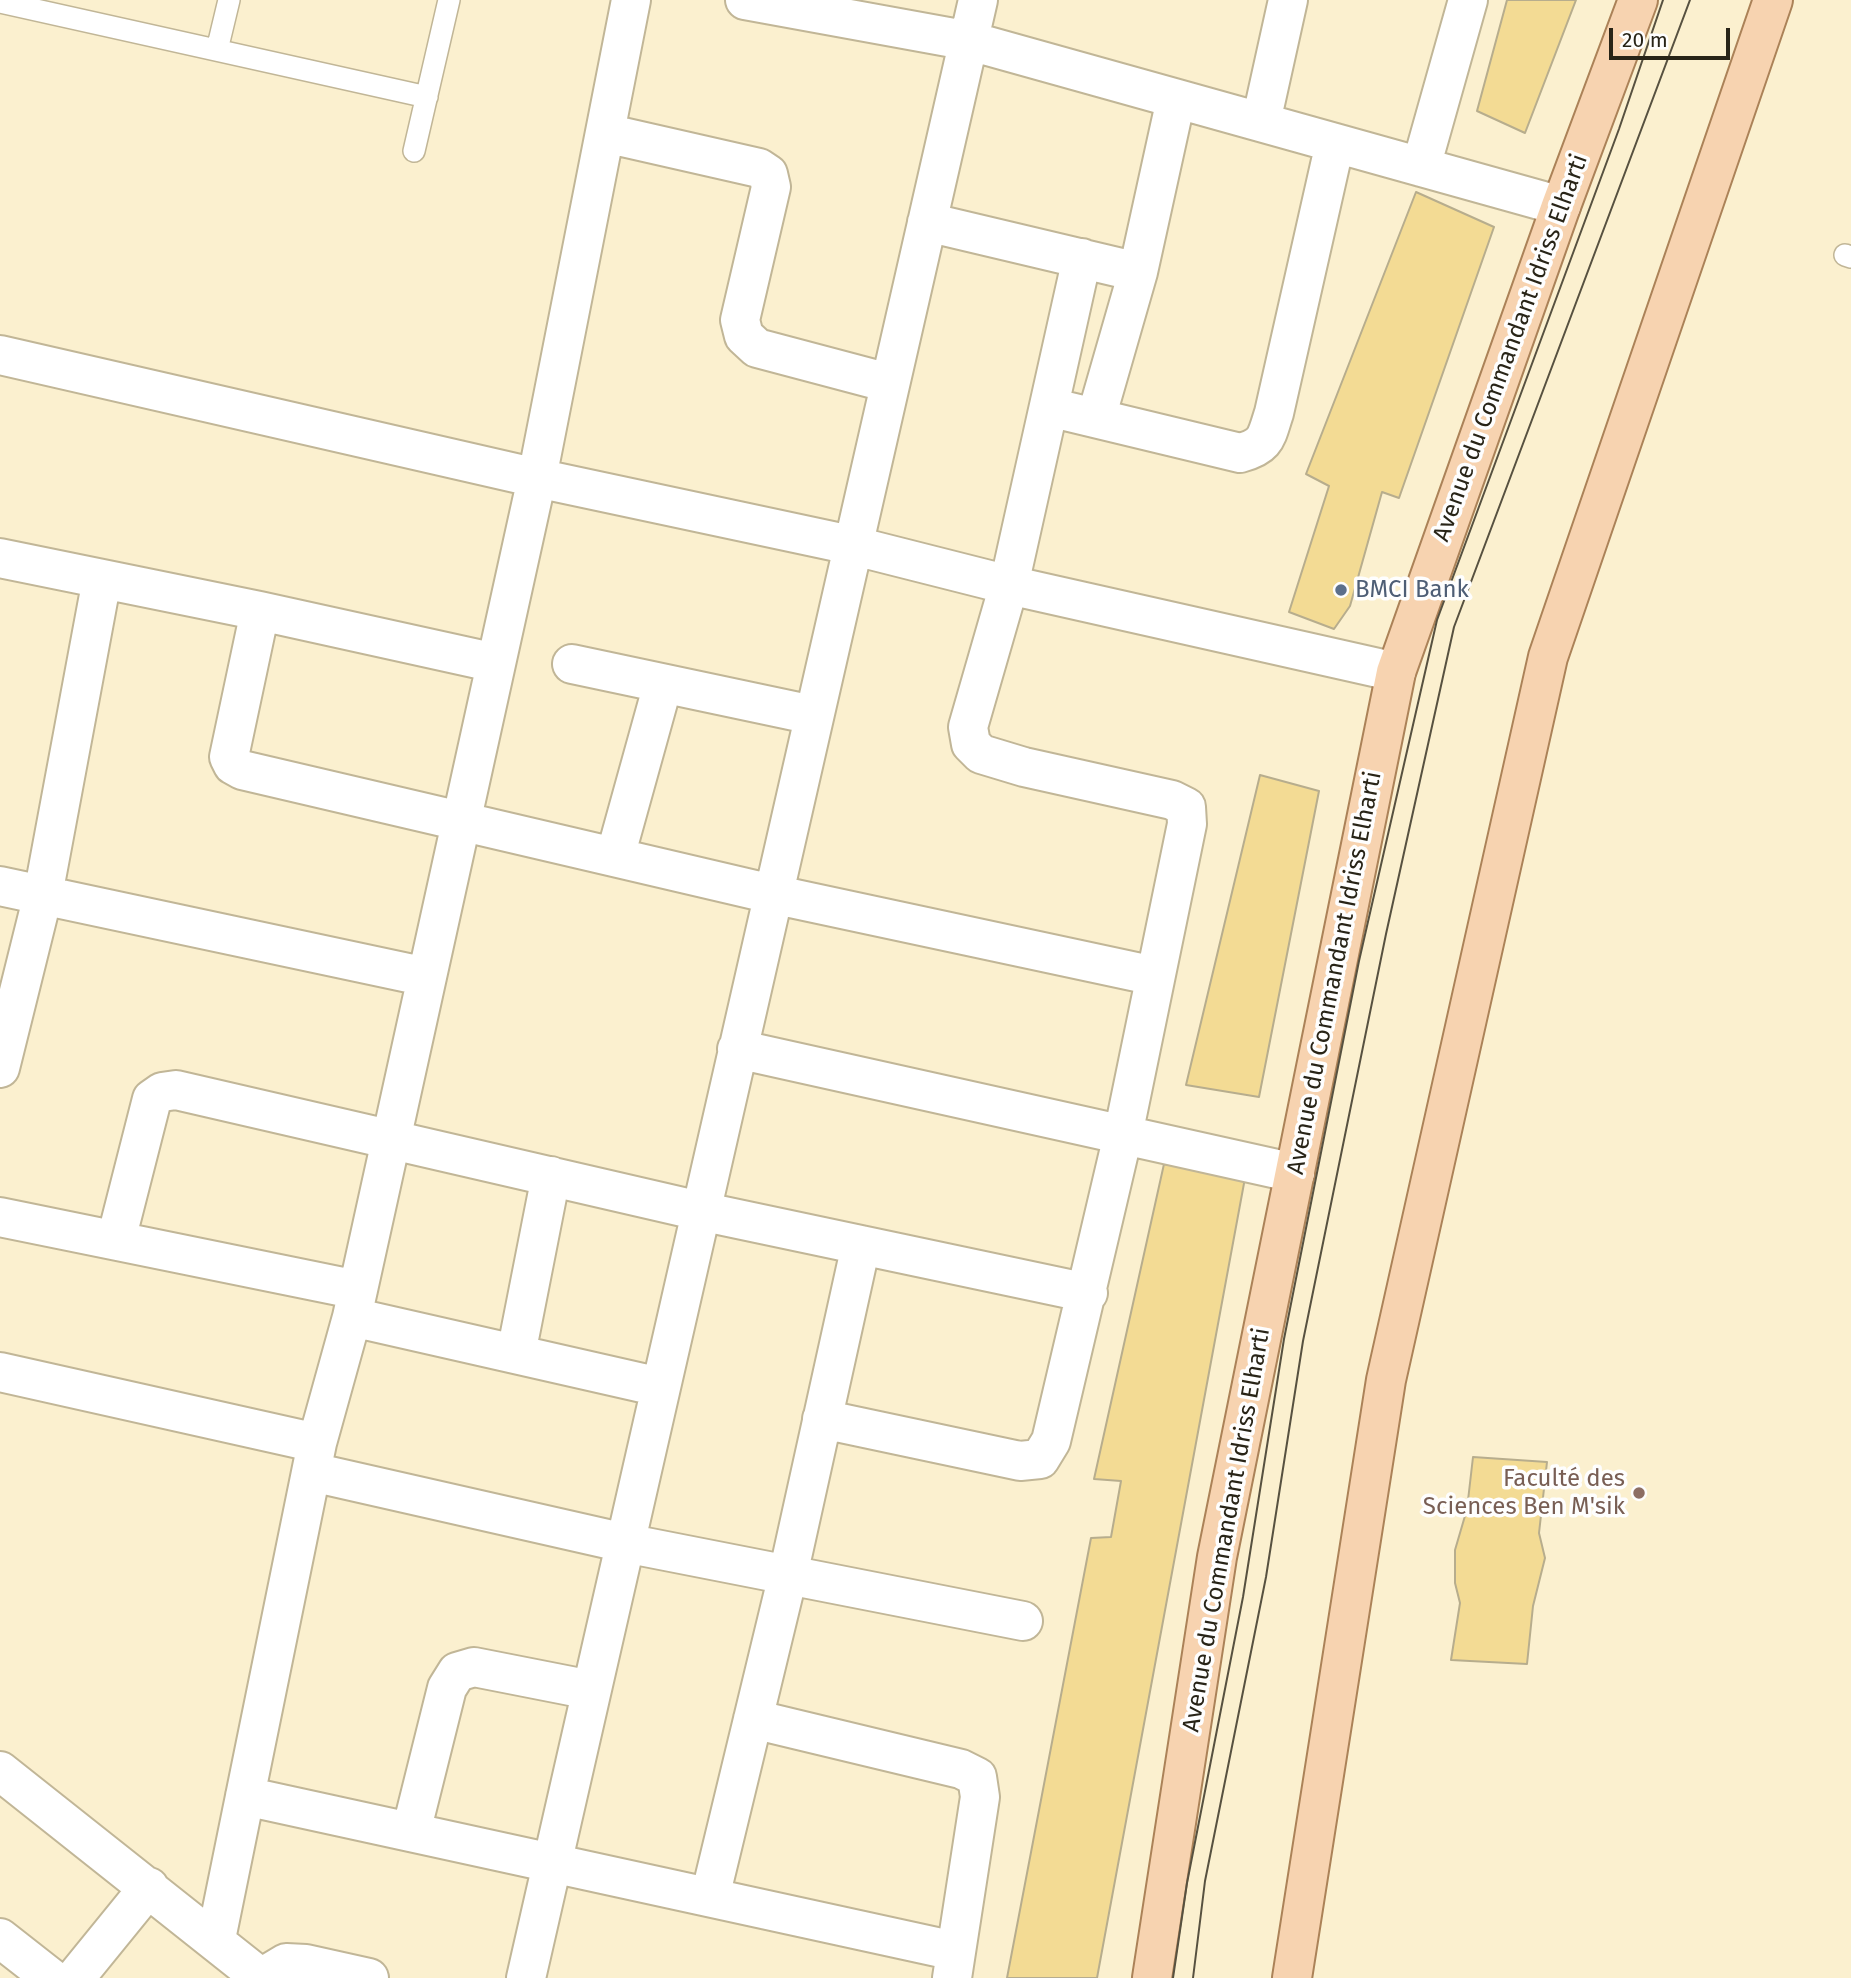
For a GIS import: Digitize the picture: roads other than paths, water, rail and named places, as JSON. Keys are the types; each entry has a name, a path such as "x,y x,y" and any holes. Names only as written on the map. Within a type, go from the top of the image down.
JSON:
{"main road":[{"name":"Avenue du Commandant Idriss Elharti","path":"1152,1978 1217,1557 1396,672 1561,206 1638,0"},
{"path":"1292,1978 1386,1380 1548,657 1773,0"}],"street":[{"path":"216,1940 314,1457 355,1303 537,478 631,0"},
{"path":"746,0 970,41 1561,206"},
{"path":"526,1978 851,545 978,0"},
{"path":"1261,122 1288,0"},
{"path":"1422,167 1468,0"},
{"path":"1096,418 1138,272 1176,99"},
{"path":"605,133 759,168 768,174 771,187 740,320 744,336 757,348 889,383"},
{"path":"1049,407 1240,453 1257,449 1264,442 1274,414 1335,143"},
{"path":"927,222 1138,272"},
{"path":"822,1419 1020,1461 1040,1459 1051,1441 1088,1293 1187,824 1186,807 1172,800 1024,767 981,754 971,744 968,727 1009,585 1082,258"},
{"path":"0,355 537,478 851,545 1009,585 1396,672"},
{"path":"0,558 496,663"},
{"path":"0,1068 43,895 102,579"},
{"path":"260,611 229,757 233,765 242,770 772,894 1155,976"},
{"path":"572,664 813,715"},
{"path":"615,857 663,684"},
{"path":"0,886 427,977"},
{"path":"737,1049 1295,1173"},
{"path":"116,1240 152,1099 162,1092 177,1090 392,1137 701,1211 1088,1293"},
{"path":"516,1354 551,1176"},
{"path":"0,1217 116,1240 355,1303 516,1354 660,1387"},
{"path":"710,1897 788,1575 861,1245"},
{"path":"0,1372 625,1543 1023,1621"},
{"path":"411,1832 447,1688 457,1672 474,1667 591,1690"},
{"path":"245,1796 710,1897 953,1965 980,1797 977,1777 961,1769 753,1719"},
{"path":"0,1770 261,1978 286,1964 306,1964 369,1978"},
{"path":"75,1978 149,1887"},
{"path":"0,1938 51,1978"}],"lane":[{"path":"217,50 229,0"},
{"path":"414,152 449,0"},
{"path":"0,2 427,97"}],"tram line":[{"path":"1173,1978 1187,1883 1243,1597 1284,1339 1359,961 1437,620 1619,129 1663,0"},
{"path":"1193,1978 1205,1881 1266,1577 1303,1341 1386,934 1454,627 1690,0"}],"place":[{"name":"BMCI Bank","path":"1341,590"},
{"name":"Faculté des Sciences Ben M'sik","path":"1639,1493"}]}
